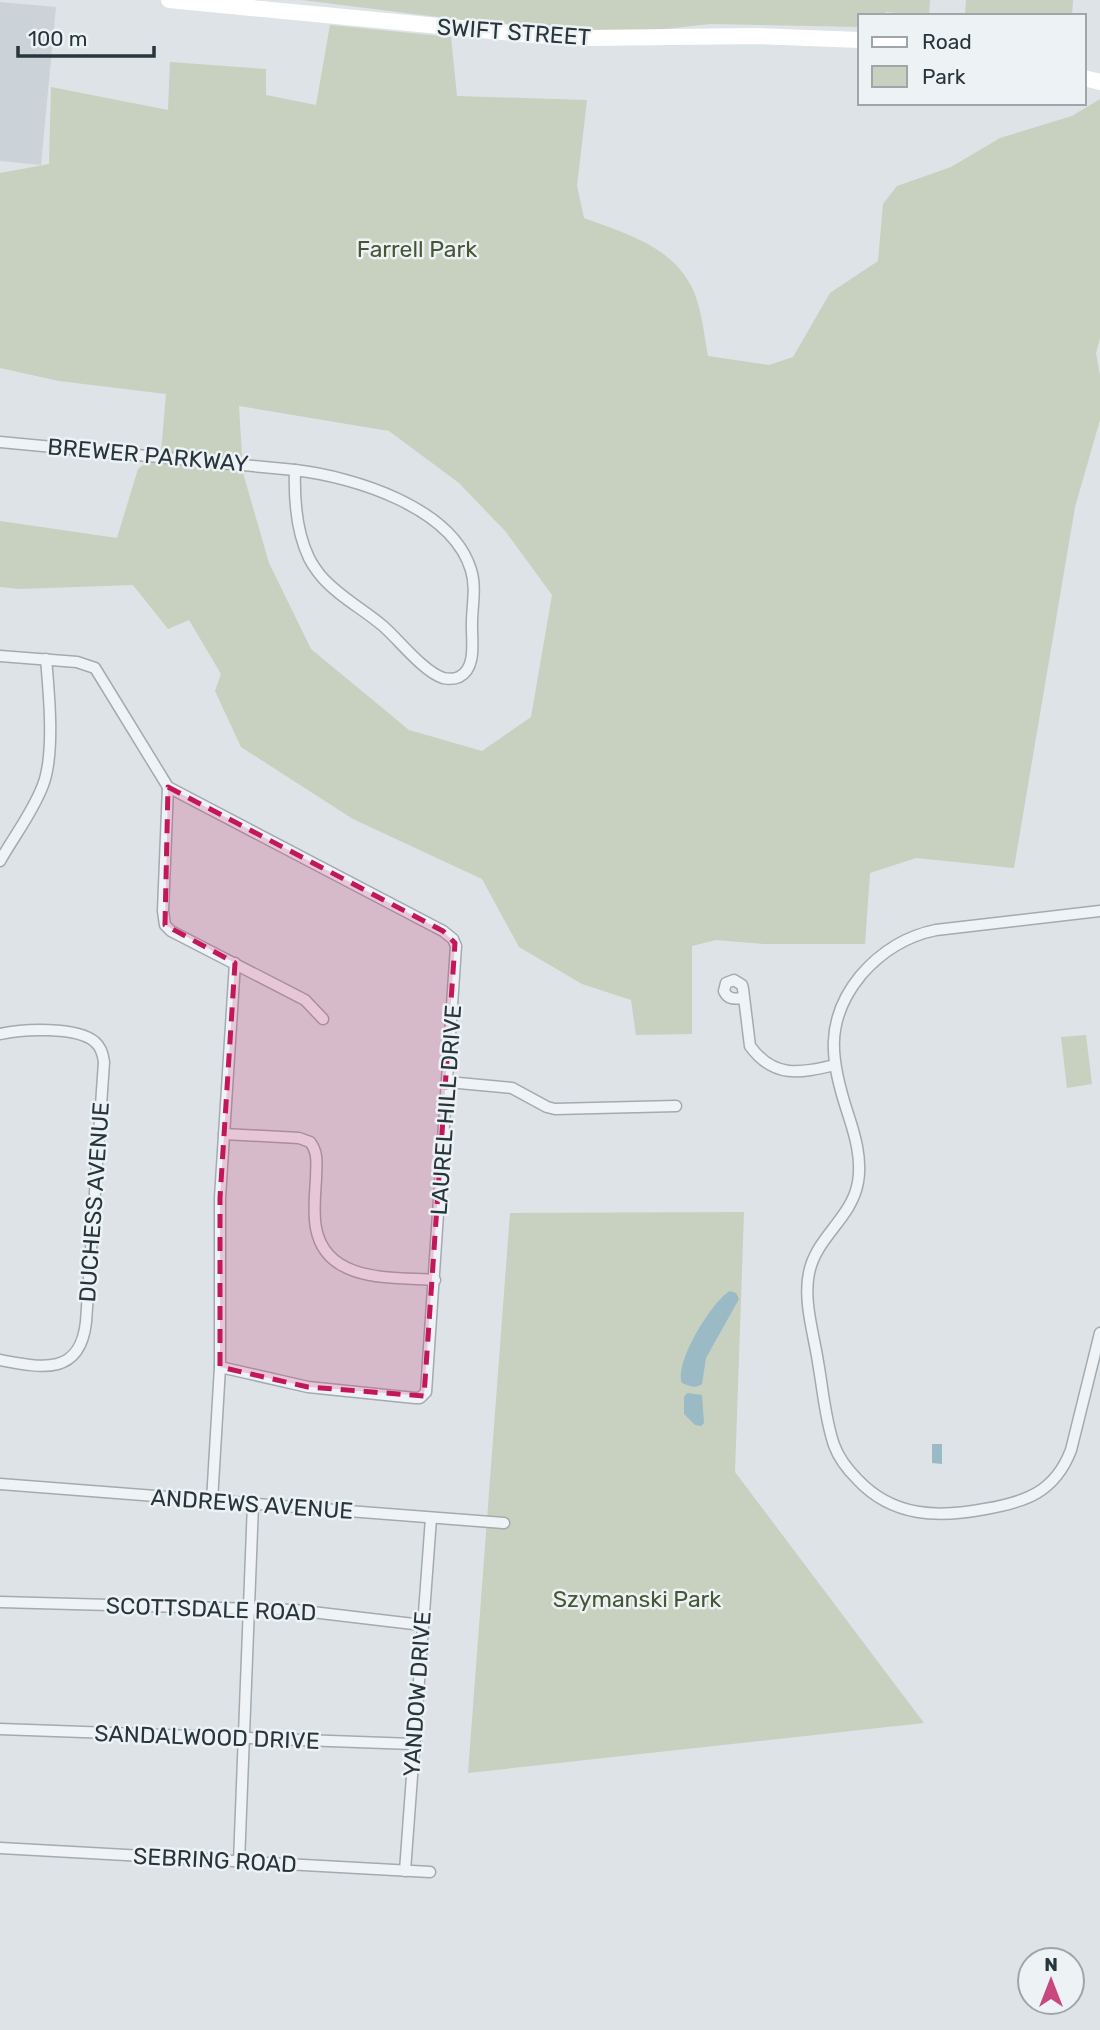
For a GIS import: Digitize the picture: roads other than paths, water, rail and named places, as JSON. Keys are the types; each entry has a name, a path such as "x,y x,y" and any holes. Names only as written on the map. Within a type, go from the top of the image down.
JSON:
{"street":[{"name":"SWIFT STREET","path":"169,0 533,35 589,38 756,36 858,40"},
{"name":"BREWER PARKWAY","path":"0,442 295,470 334,476 358,482 411,507 453,538 465,553 472,573 474,596 471,661 459,678 442,678 427,667 382,625 320,575 309,559 302,539 295,495 295,470"},
{"path":"0,656 85,663 95,668 168,787 163,911 166,925 171,931 305,1000 323,1018"},
{"path":"0,861 42,789 46,775 50,722 46,660"},
{"name":"LAUREL HILL DRIVE","path":"168,787 450,936 456,946 457,955 427,1387 424,1396 420,1398 308,1387 220,1367"},
{"path":"1100,911 936,930 915,935 896,944 869,966 845,996 834,1025 833,1047 835,1066 853,1129 859,1174 851,1204 816,1251 809,1271 808,1292 831,1436 838,1455 861,1483 890,1505 928,1514 954,1514 1006,1506 1028,1499 1059,1474 1068,1458 1100,1333"},
{"path":"212,1501 220,1367 220,1217 235,963"},
{"path":"744,998 750,1046 771,1065 794,1072 835,1066"},
{"name":"DUCHESS AVENUE","path":"0,1034 28,1030 75,1034 93,1040 102,1052 103,1084 84,1337 71,1359 54,1365 0,1360"},
{"path":"448,1082 512,1088 555,1109 676,1106"},
{"path":"224,1134 299,1138 310,1142 316,1156 317,1230 321,1243 330,1255 344,1267 363,1274 435,1280"},
{"name":"ANDREWS AVENUE","path":"0,1484 504,1523"},
{"path":"239,1861 253,1504"},
{"name":"YANDOW DRIVE","path":"405,1871 431,1518"},
{"name":"SCOTTSDALE ROAD","path":"0,1602 249,1608 349,1615 422,1625"},
{"name":"SANDALWOOD DRIVE","path":"0,1729 413,1744"},
{"name":"SEBRING ROAD","path":"0,1848 430,1872"}],"water":[{"path":"730,1291 736,1293 739,1299 706,1358 702,1384 694,1387 682,1383 684,1362 696,1333 722,1297"},
{"path":"687,1393 702,1395 704,1423 701,1426 695,1425 684,1414 684,1397"},
{"path":"932,1444 942,1444 942,1464 932,1463"}],"park label":[{"name":"Farrell Park","path":"417,249"},
{"name":"Szymanski Park","path":"637,1599"}]}
